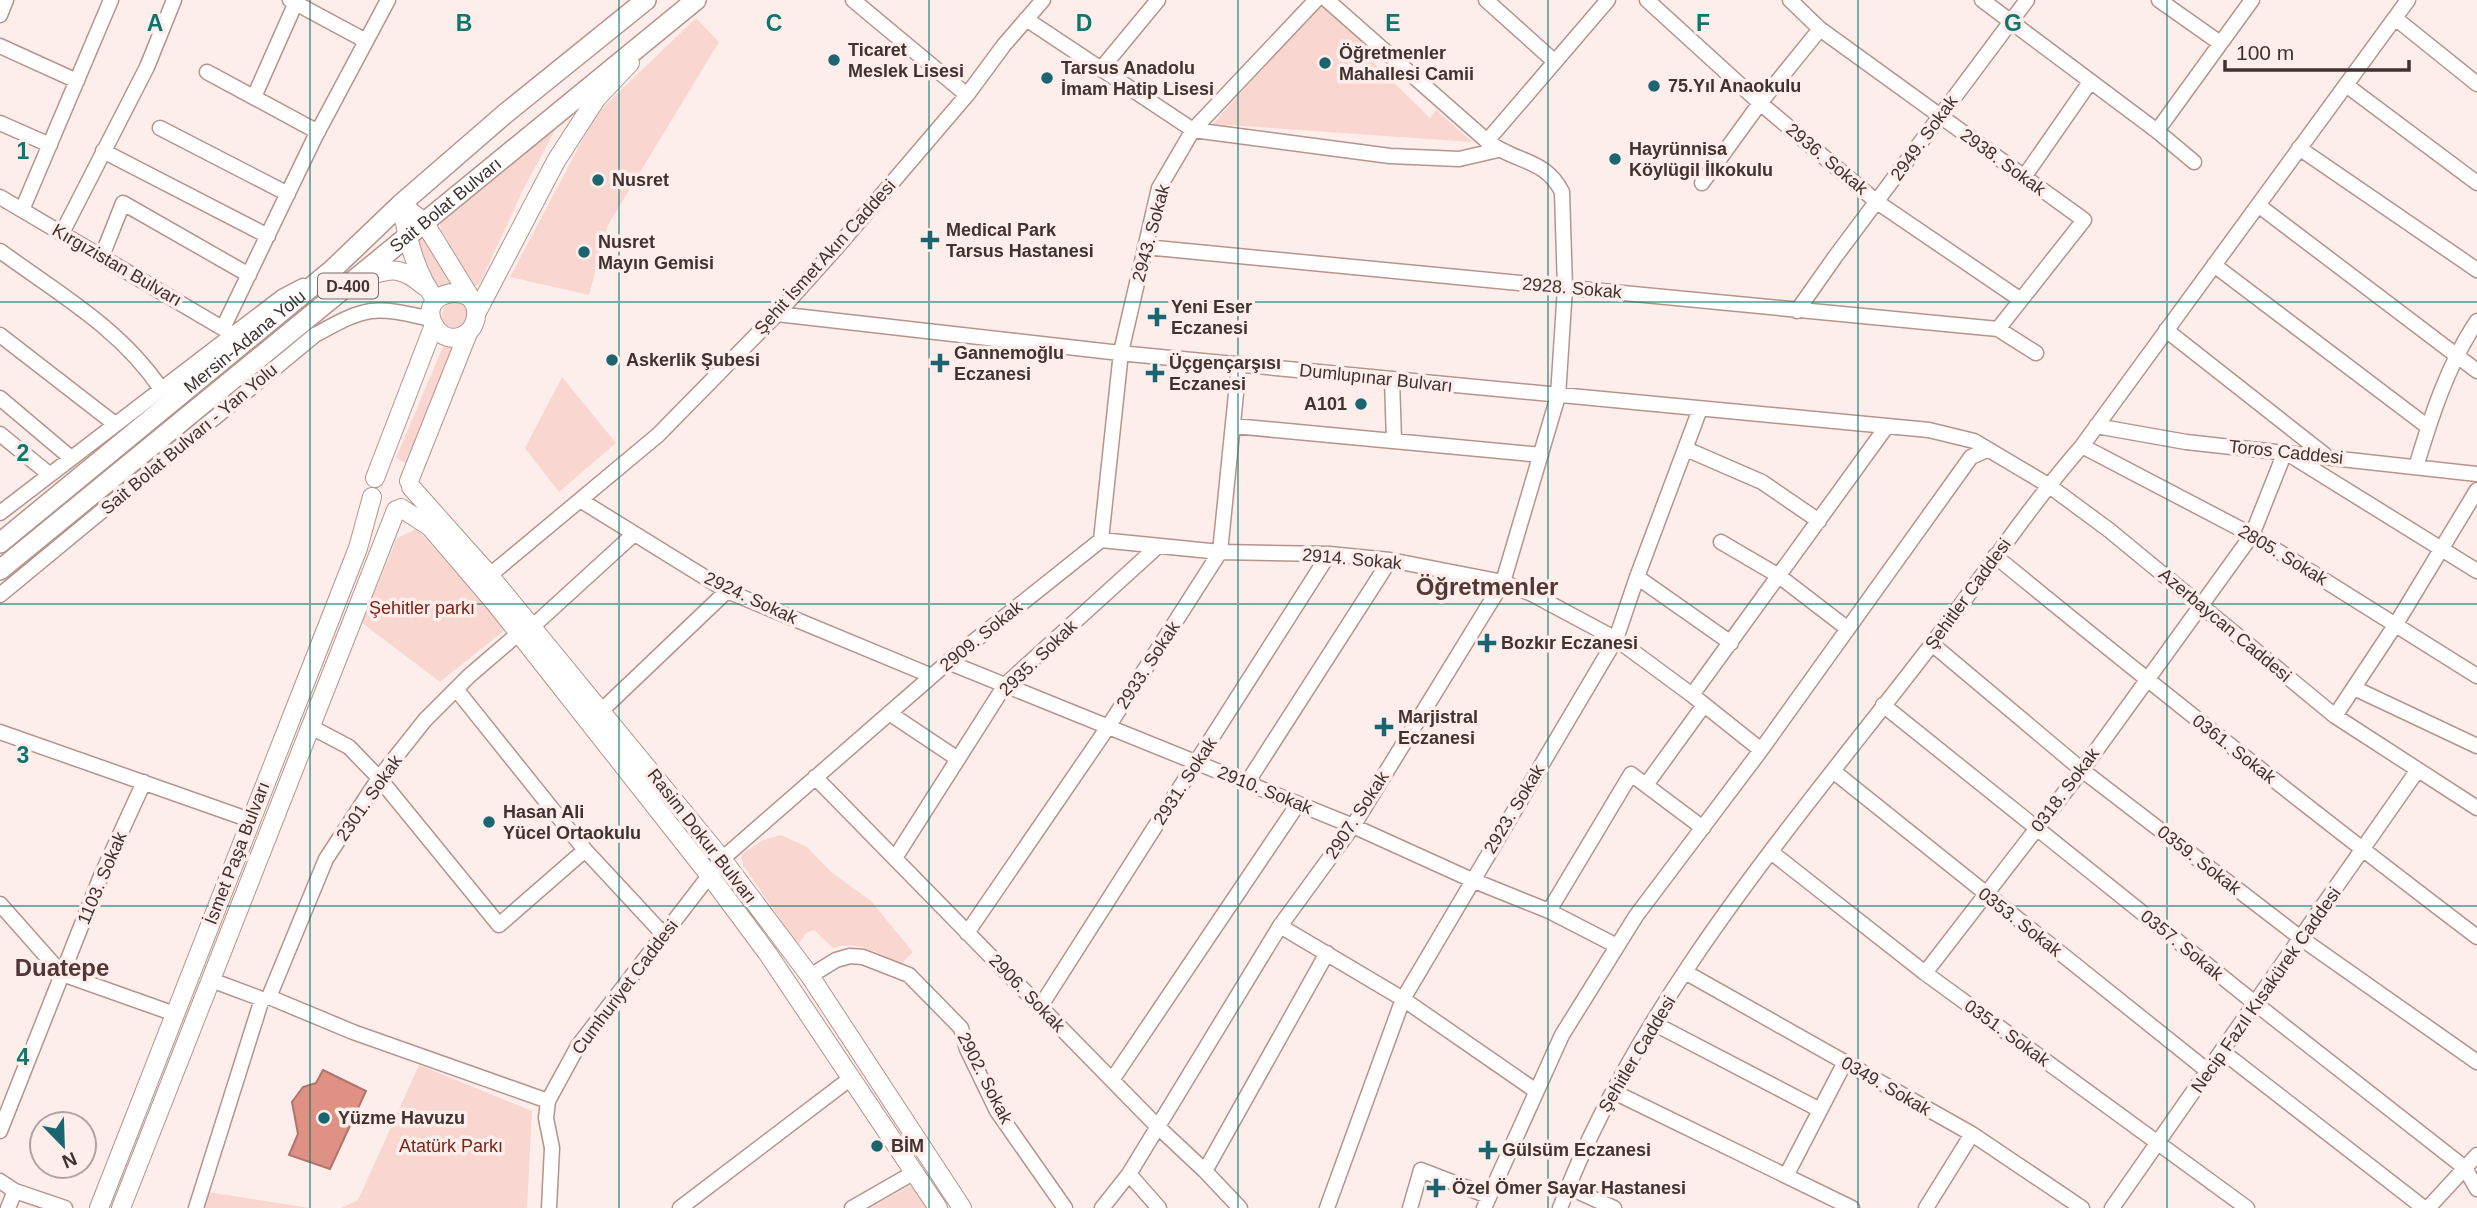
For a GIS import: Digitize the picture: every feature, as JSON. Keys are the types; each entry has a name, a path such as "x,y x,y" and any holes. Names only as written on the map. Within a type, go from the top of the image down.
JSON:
{"highway":[{"name":"Sait Bolat Bulvarı","path":"0,570 696,0"},
{"name":"Mersin-Adana Yolu","path":"0,543 332,270 401,204 642,1"}],"main road":[{"path":"399,509 409,500 410,484 468,333 473,327 474,305 556,161 596,99 666,24"},
{"path":"401,204 424,222 474,305"},
{"path":"401,204 407,236 431,294 433,322 445,336 461,337 468,333"},
{"path":"357,279 391,270 409,273 431,294 442,295 457,291 474,305"},
{"path":"433,322 375,478 372,497 380,507 386,510 399,509 430,527 525,630 768,954 938,1208"},
{"path":"375,478 393,470 405,475 410,484"},
{"name":"Rasim Dokur Bulvarı","path":"410,484 490,575 525,630 601,711 722,859 810,976 962,1208"},
{"name":"İsmet Paşa Bulvarı","path":"99,1208 358,548 372,497"},
{"name":"İsmet Paşa Bulvarı","path":"121,1208 399,509"}],"street":[{"path":"0,15 6,0"},
{"path":"22,210 111,0"},
{"path":"62,233 148,67 174,0"},
{"path":"228,331 249,275 288,194 388,0"},
{"path":"853,0 967,95"},
{"name":"Şehit İsmet Akın Caddesi","path":"490,575 658,435 777,314 967,95 1043,0"},
{"path":"1101,68 1158,0"},
{"name":"2943. Sokak","path":"1121,352 1159,188 1193,130 1316,0"},
{"name":"2907. Sokak","path":"1102,1208 1129,1174 1280,926 1353,825 1503,582 1558,396 1565,288 1562,192 1548,170 1493,145 1327,0"},
{"path":"1486,0 1555,62"},
{"path":"1027,19 1193,130 1390,156 1459,159 1493,145 1555,62 1608,0"},
{"name":"2936. Sokak","path":"1647,0 1760,103 1877,202 2021,300"},
{"name":"2938. Sokak","path":"1790,0 1820,29 2084,220 2021,300"},
{"path":"1982,0 2157,131 2194,163"},
{"name":"2949. Sokak","path":"1797,311 2028,0"},
{"path":"2159,0 2220,43"},
{"path":"2157,131 2252,0"},
{"name":"Şehitler Caddesi","path":"1560,1208 1598,1119 1630,1060 1685,972 1771,852 1932,644 2048,485 2082,446 2408,0"},
{"path":"254,97 294,1 366,41"},
{"path":"2395,18 2477,84"},
{"path":"1702,183 1760,103 1820,29"},
{"path":"0,46 77,81"},
{"path":"207,72 318,132"},
{"path":"2024,177 2090,82"},
{"path":"2346,85 2477,183"},
{"path":"0,123 50,145"},
{"path":"160,128 288,194"},
{"path":"2299,148 2477,270"},
{"path":"103,151 268,236"},
{"name":"Kırgızistan Bulvarı","path":"0,197 228,331"},
{"path":"102,256 123,203 249,275"},
{"path":"2258,205 2477,371"},
{"name":"2928. Sokak","path":"1145,247 1998,328 2036,353"},
{"path":"0,251 111,330 150,371 161,389"},
{"path":"2214,265 2428,427"},
{"path":"3,507 161,389 228,331 332,270"},
{"path":"1998,328 2021,300"},
{"name":"Sait Bolat Bulvarı - Yan Yolu","path":"0,595 315,335 346,319 370,312 392,312 433,322"},
{"name":"Dumlupınar Bulvarı","path":"777,314 1392,380 1929,430 1981,445"},
{"path":"2416,467 2428,427 2461,344 2477,321"},
{"path":"2166,330 2326,456"},
{"path":"0,335 115,424"},
{"path":"1101,540 1121,352"},
{"name":"2933. Sokak","path":"967,933 1108,727 1220,552 1239,364"},
{"path":"1392,380 1394,441"},
{"path":"0,398 71,458"},
{"name":"2923. Sokak","path":"1327,1208 1403,999 1616,639 1700,409"},
{"path":"1234,426 1541,455"},
{"path":"1692,695 1887,426"},
{"name":"Toros Caddesi","path":"2096,426 2186,442 2477,474"},
{"path":"0,435 49,474"},
{"path":"1410,1208 1421,1170 1486,1202 1562,1035 1636,916 1761,750 1981,445"},
{"name":"Azerbaycan Caddesi","path":"1981,445 2048,485 2200,604 2335,716 2477,808"},
{"name":"2805. Sokak","path":"2082,446 2252,535 2477,676"},
{"path":"1686,449 1762,482 1819,521"},
{"path":"2285,452 2477,571"},
{"name":"0318. Sokak","path":"1924,973 2082,770 2252,535 2285,452"},
{"path":"2335,716 2396,624 2477,490"},
{"name":"2924. Sokak","path":"580,500 727,591 932,676"},
{"name":"2301. Sokak","path":"196,1208 265,998 326,859 379,778 425,720 456,689 634,534"},
{"name":"2914. Sokak","path":"1101,540 1220,552 1329,554 1390,560 1503,582 1532,594 1616,639 1761,750"},
{"name":"2909. Sokak","path":"722,859 948,662 1101,540"},
{"path":"1721,542 1779,576 1848,629"},
{"name":"2935. Sokak","path":"895,858 1005,685 1157,547"},
{"name":"2931. Sokak","path":"1040,1007 1329,554"},
{"name":"0361. Sokak","path":"1995,556 2363,851 2477,937"},
{"path":"1247,783 1390,560"},
{"path":"1637,577 1731,643"},
{"path":"601,711 727,591"},
{"name":"0359. Sokak","path":"1932,644 2082,770 2302,939 2477,1062"},
{"name":"2910. Sokak","path":"948,662 1353,825 1472,880 1549,911 1617,946"},
{"path":"2354,688 2477,746"},
{"path":"456,689 585,850 664,935"},
{"path":"1647,785 1704,705"},
{"name":"0357. Sokak","path":"1883,705 2465,1168 2477,1189"},
{"path":"889,713 958,759"},
{"path":"311,727 349,747 379,778 499,925 585,850"},
{"path":"0,732 250,820"},
{"name":"0353. Sokak","path":"1833,771 2209,1072"},
{"name":"Necip Fazıl Kısakürek Caddesi","path":"2112,1208 2417,771"},
{"path":"1549,911 1631,774 1703,828"},
{"name":"2906. Sokak","path":"815,777 1240,1208"},
{"name":"1103. Sokak","path":"0,1131 4,1109 101,876 144,782"},
{"path":"1112,1080 1298,804"},
{"name":"0351. Sokak","path":"1771,852 1924,973 2247,1208"},
{"name":"Cumhuriyet Caddesi","path":"548,1101 578,1046 722,859"},
{"path":"0,904 62,974 174,1014"},
{"path":"1280,926 1403,999 1536,1091"},
{"path":"1205,1171 1326,953"},
{"name":"2902. Sokak","path":"810,976 836,960 850,956 863,957 909,975 961,1028 967,1049 997,1111 1065,1208"},
{"name":"0349. Sokak","path":"1685,972 1972,1134 2082,1208"},
{"path":"211,980 548,1101 546,1118 552,1148 549,1208"},
{"path":"1654,1023 1820,1110"},
{"path":"2223,1052 2426,1208 2477,1155"},
{"path":"1786,1176 1845,1062"},
{"path":"680,1208 851,1078"},
{"path":"1614,1092 1852,1208"},
{"path":"1926,1208 1972,1134"},
{"path":"852,1208 914,1173"},
{"path":"1129,1174 1159,1208"},
{"path":"0,1181 15,1191 65,1208"},
{"path":"1568,1187 1614,1208"},
{"path":"8,1208 15,1191"}],"green space":[{"path":"1322,1 1372,50 1369,57 1374,63 1430,118 1436,110 1472,142 1213,124"},
{"path":"696,18 719,42 608,225 589,295 510,277 596,114"},
{"path":"560,121 524,188 479,285 475,286 441,230 440,223"},
{"path":"422,234 454,284 434,292 418,238"},
{"path":"455,302 464,306 468,315 464,324 455,328 446,324 442,315 446,306"},
{"path":"444,344 456,346 405,463 396,458"},
{"path":"562,377 616,443 559,492 525,448"},
{"name":"Şehitler parkı","path":"417,529 506,629 440,682 362,623 397,538"},
{"path":"781,835 807,847 831,872 871,901 913,952 899,966 884,956 859,946 833,948 814,930 806,933 798,945 743,865 741,855 763,840"},
{"name":"Atatürk Parkı","path":"419,1065 532,1111 527,1208 341,1208 358,1200"},
{"path":"913,1184 928,1208 870,1208"},
{"path":"208,1192 309,1208 204,1208"}],"shaded area":[{"name":"Yüzme Havuzu","path":"323,1070 366,1091 330,1169 289,1155 298,1134 292,1102 303,1087 316,1083"}],"place":[{"name":"Ticaret Meslek Lisesi","path":"834,60"},
{"name":"Öğretmenler Mahallesi Camii","path":"1325,63"},
{"name":"Tarsus Anadolu İmam Hatip Lisesi","path":"1047,78"},
{"name":"75.Yıl Anaokulu","path":"1654,86"},
{"name":"Hayrünnisa Köylügil İlkokulu","path":"1615,159"},
{"name":"Nusret","path":"598,180"},
{"name":"Medical Park Tarsus Hastanesi","path":"930,240"},
{"name":"Nusret Mayın Gemisi","path":"584,252"},
{"name":"Yeni Eser Eczanesi","path":"1157,317"},
{"name":"Askerlik Şubesi","path":"612,360"},
{"name":"Gannemoğlu Eczanesi","path":"940,363"},
{"name":"Üçgençarşısı Eczanesi","path":"1155,373"},
{"name":"A101","path":"1361,404"},
{"name":"Bozkır Eczanesi","path":"1487,643"},
{"name":"Marjistral Eczanesi","path":"1384,727"},
{"name":"Hasan Ali Yücel Ortaokulu","path":"489,822"},
{"name":"Yüzme Havuzu","path":"324,1118"},
{"name":"BİM","path":"877,1146"},
{"name":"Gülsüm Eczanesi","path":"1488,1150"},
{"name":"Özel Ömer Sayar Hastanesi","path":"1436,1188"}],"district":[{"name":"Öğretmenler","path":"1487,586"},
{"name":"Duatepe","path":"62,967"}]}
